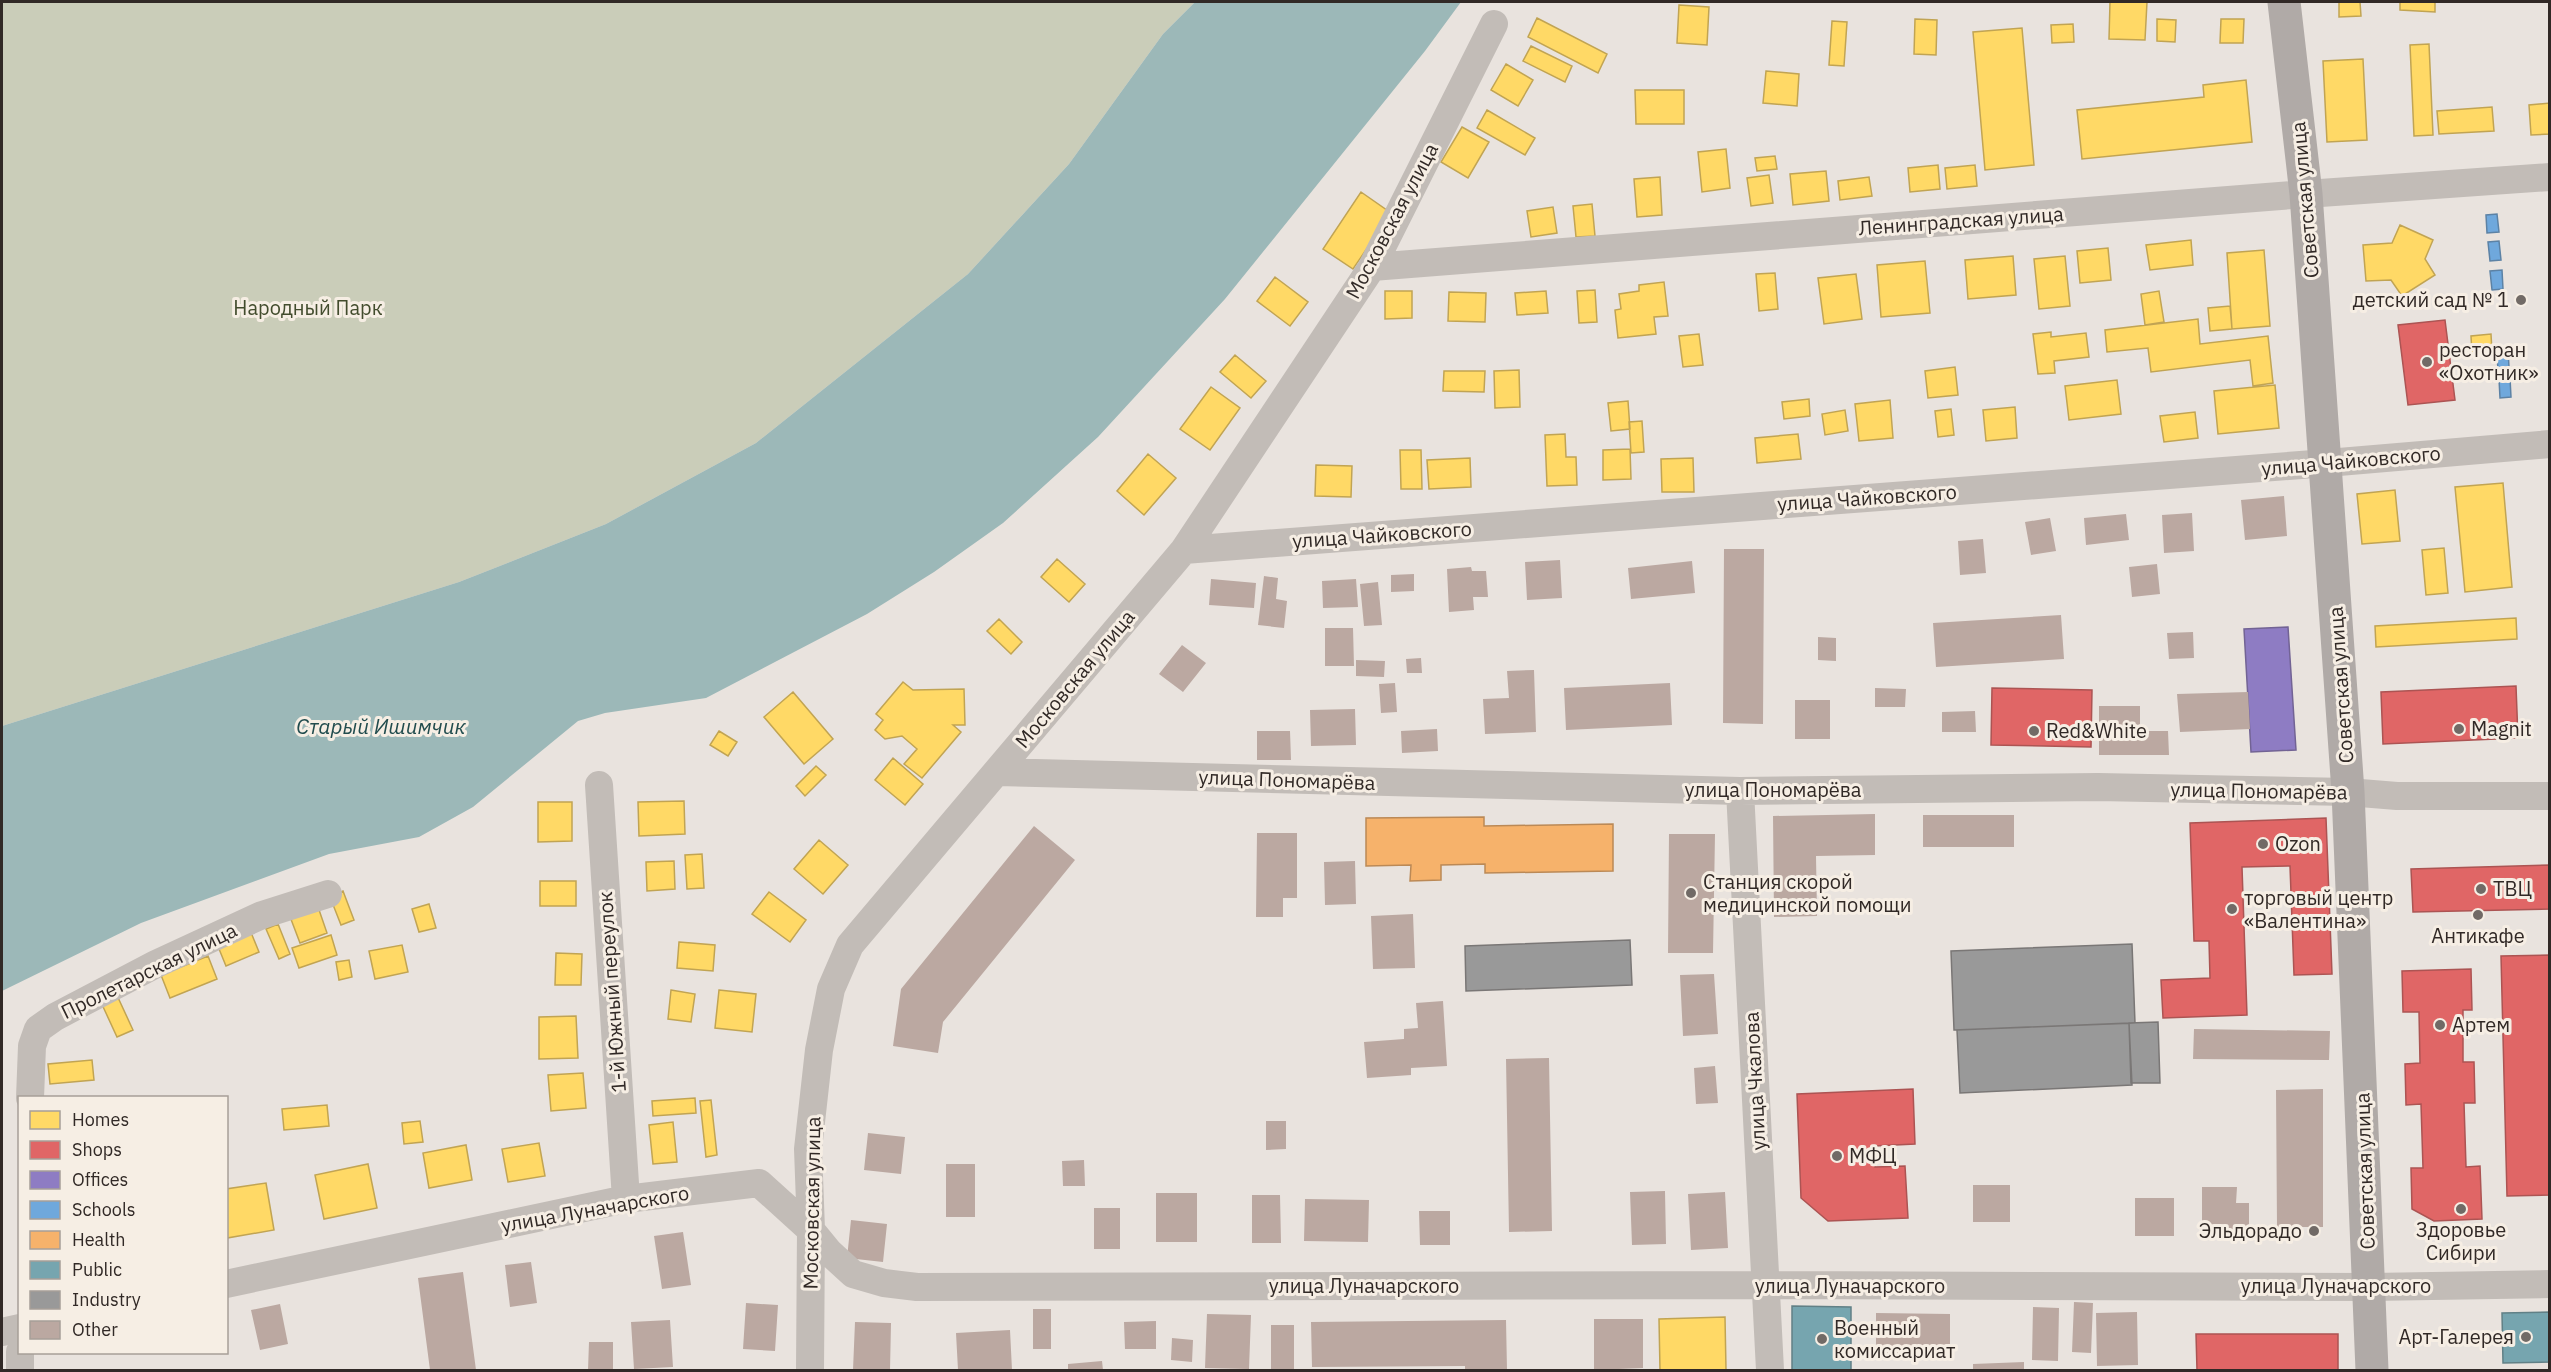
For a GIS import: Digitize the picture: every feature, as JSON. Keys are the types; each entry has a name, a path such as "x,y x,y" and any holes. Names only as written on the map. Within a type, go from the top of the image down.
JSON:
{"main road":[{"name":"Советская улица","path":"2284,2 2306,194 2327,463 2348,792 2372,1371"}],"street":[{"name":"Московская улица","path":"810,1371 811,1230 808,1149 819,1050 831,989 850,945 1184,550 1372,267 1494,24"},
{"name":"Ленинградская улица","path":"1372,267 2550,177"},
{"name":"улица Чайковского","path":"1184,550 2550,444"},
{"name":"улица Пономарёва","path":"997,772 1740,791 2098,787 2348,792 2397,796 2550,796"},
{"name":"1-й Южный переулок","path":"598,785 626,1199"},
{"name":"улица Чкалова","path":"1740,791 1770,1371"},
{"name":"Пролетарская улица","path":"30,1096 32,1046 38,1029 55,1017 156,964 262,915 328,894"},
{"name":"улица Луначарского","path":"228,1284 626,1199 759,1183 811,1230 829,1252 853,1274 884,1283 917,1287 1765,1285 2370,1287 2550,1284"},
{"path":"2,1332 18,1328"},
{"path":"20,1354 20,1371"}],"green space":[{"name":"Народный Парк","path":"2,2 1195,2 1163,34 1069,164 968,274 756,443 606,524 459,582 2,726"}],"water":[{"name":"Старый Ишимчик","path":"1195,2 1461,2 1425,51 1225,299 1098,437 1003,523 934,572 867,614 706,698 605,713 578,721 473,807 419,837 329,854 141,923 2,991 2,726 459,582 606,524 756,443 968,274 1069,164 1163,34"}],"building: Homes":[{"path":"2110,2 2147,2 2145,40 2109,39"},
{"path":"2339,2 2360,2 2361,16 2339,17"},
{"path":"2400,2 2435,2 2435,12 2400,10"},
{"path":"1679,5 1709,7 1707,45 1677,43"},
{"path":"1537,18 1607,54 1598,73 1528,37"},
{"path":"1915,19 1937,20 1936,55 1914,54"},
{"path":"2157,19 2176,20 2175,42 2157,41"},
{"path":"2221,19 2244,19 2243,43 2220,43"},
{"path":"1832,21 1847,22 1844,66 1829,65"},
{"path":"2073,24 2074,42 2052,43 2051,25"},
{"path":"2022,28 2034,165 1985,170 1973,32"},
{"path":"2429,44 2433,135 2414,136 2410,45"},
{"path":"1531,46 1572,66 1565,82 1523,61"},
{"path":"2363,59 2367,140 2327,142 2323,61"},
{"path":"1506,64 1533,80 1518,106 1491,90"},
{"path":"1766,71 1799,74 1797,106 1763,103"},
{"path":"2246,80 2252,142 2082,159 2077,110 2204,97 2203,85"},
{"path":"1635,90 1684,90 1684,124 1636,124"},
{"path":"2550,103 2550,134 2531,135 2529,105"},
{"path":"2492,107 2494,131 2439,134 2437,111"},
{"path":"1487,110 1535,138 1525,155 1477,128"},
{"path":"1462,127 1489,142 1468,178 1441,162"},
{"path":"1726,149 1730,188 1702,192 1698,152"},
{"path":"1775,156 1777,169 1757,171 1755,158"},
{"path":"1938,165 1940,189 1910,192 1908,168"},
{"path":"1975,165 1977,186 1947,189 1945,168"},
{"path":"1826,171 1829,201 1793,205 1790,174"},
{"path":"1769,175 1773,203 1751,206 1747,178"},
{"path":"1660,177 1662,215 1637,217 1634,179"},
{"path":"1869,177 1872,196 1840,200 1838,181"},
{"path":"1361,192 1391,213 1353,269 1323,249"},
{"path":"1592,204 1595,236 1576,237 1573,206"},
{"path":"1553,207 1557,233 1531,237 1527,211"},
{"path":"2400,225 2433,240 2425,259 2435,275 2402,296 2391,280 2366,281 2363,245 2392,243"},
{"path":"2191,240 2193,265 2150,270 2146,245"},
{"path":"2108,248 2111,280 2080,283 2077,251"},
{"path":"2264,250 2270,326 2232,329 2227,253"},
{"path":"2013,256 2016,295 1968,299 1965,260"},
{"path":"2065,256 2070,306 2039,309 2034,259"},
{"path":"1925,261 1930,313 1881,317 1877,265"},
{"path":"1775,273 1778,309 1759,311 1756,274"},
{"path":"1856,274 1862,319 1824,324 1818,278"},
{"path":"1275,277 1308,302 1290,326 1257,301"},
{"path":"1664,282 1668,316 1654,317 1656,334 1618,338 1615,310 1621,309 1619,294 1639,291 1639,285"},
{"path":"1595,290 1597,322 1579,323 1577,291"},
{"path":"1385,291 1412,291 1412,318 1385,319"},
{"path":"1546,291 1548,313 1517,315 1515,293"},
{"path":"2159,291 2164,322 2145,325 2141,294"},
{"path":"1449,292 1486,293 1485,322 1448,321"},
{"path":"2230,306 2232,329 2210,331 2208,308"},
{"path":"2198,319 2200,344 2268,336 2273,383 2253,386 2250,360 2151,372 2148,348 2107,352 2105,330"},
{"path":"2051,332 2051,337 2086,333 2089,357 2054,361 2055,373 2038,374 2033,334"},
{"path":"1699,334 1703,365 1683,367 1679,336"},
{"path":"2491,334 2492,352 2472,354 2471,336"},
{"path":"1235,355 1266,381 1251,398 1220,372"},
{"path":"1955,367 1958,395 1928,398 1925,371"},
{"path":"1519,370 1520,407 1495,408 1494,371"},
{"path":"1444,371 1485,371 1484,392 1443,391"},
{"path":"2117,380 2121,414 2069,420 2065,386"},
{"path":"2275,385 2279,428 2218,434 2214,391"},
{"path":"1211,387 1240,408 1210,450 1180,429"},
{"path":"1809,399 1810,416 1784,419 1782,402"},
{"path":"1890,400 1893,438 1859,441 1855,404"},
{"path":"1628,401 1630,429 1611,431 1608,403"},
{"path":"2015,407 2017,438 1986,441 1983,410"},
{"path":"1951,409 1954,435 1938,437 1935,411"},
{"path":"1845,410 1848,431 1825,435 1822,414"},
{"path":"2195,412 2198,438 2164,442 2160,416"},
{"path":"1642,421 1644,452 1631,453 1629,422"},
{"path":"1565,434 1566,457 1576,457 1577,485 1547,486 1545,435"},
{"path":"1798,434 1801,459 1757,463 1755,438"},
{"path":"1630,449 1631,479 1603,480 1603,450"},
{"path":"1400,450 1421,450 1422,489 1401,489"},
{"path":"1148,454 1176,478 1144,515 1117,491"},
{"path":"1470,458 1471,487 1429,489 1427,460"},
{"path":"1693,458 1694,492 1662,492 1661,459"},
{"path":"1316,465 1352,466 1351,497 1315,496"},
{"path":"2503,483 2512,587 2465,592 2455,487"},
{"path":"2395,490 2400,541 2362,544 2357,494"},
{"path":"2444,548 2448,593 2426,595 2422,550"},
{"path":"1057,559 1085,584 1069,602 1041,577"},
{"path":"2516,618 2517,639 2376,647 2375,626"},
{"path":"999,619 1022,642 1011,654 987,631"},
{"path":"903,682 913,690 964,689 965,725 953,725 961,732 922,778 904,764 917,749 902,736 885,739 875,730 883,720 876,714"},
{"path":"793,692 833,739 804,764 764,717"},
{"path":"719,731 737,742 728,756 710,745"},
{"path":"893,758 923,784 905,805 875,780"},
{"path":"816,766 826,775 805,796 796,786"},
{"path":"684,801 685,834 639,836 638,802"},
{"path":"538,802 572,802 572,841 538,842"},
{"path":"819,840 848,865 823,894 794,869"},
{"path":"702,854 704,888 687,889 685,855"},
{"path":"674,861 675,889 647,891 646,862"},
{"path":"540,881 576,881 576,906 540,906"},
{"path":"343,891 354,920 341,925 330,897"},
{"path":"769,892 806,920 790,942 752,914"},
{"path":"317,904 327,933 300,943 289,914"},
{"path":"429,904 436,928 419,932 412,909"},
{"path":"278,924 290,954 279,959 266,929"},
{"path":"250,930 259,952 226,966 217,944"},
{"path":"331,935 337,955 299,968 292,948"},
{"path":"679,942 715,945 713,971 677,968"},
{"path":"402,945 408,972 375,979 369,951"},
{"path":"556,953 582,954 581,985 555,985"},
{"path":"208,956 217,979 170,998 161,975"},
{"path":"349,960 352,977 339,980 336,962"},
{"path":"671,990 695,994 691,1022 668,1019"},
{"path":"719,990 756,994 752,1032 715,1028"},
{"path":"115,991 133,1030 117,1037 99,998"},
{"path":"576,1016 578,1058 539,1059 539,1017"},
{"path":"92,1060 94,1080 50,1084 48,1064"},
{"path":"583,1073 586,1108 551,1111 548,1075"},
{"path":"695,1098 696,1113 653,1116 652,1101"},
{"path":"711,1100 717,1155 706,1157 700,1101"},
{"path":"327,1105 329,1126 284,1130 282,1109"},
{"path":"420,1121 423,1142 404,1144 402,1123"},
{"path":"673,1122 677,1162 653,1164 649,1125"},
{"path":"539,1143 545,1176 508,1182 502,1149"},
{"path":"466,1145 472,1180 429,1188 423,1153"},
{"path":"368,1164 377,1208 324,1219 315,1175"},
{"path":"266,1183 274,1230 228,1238 228,1189"},
{"path":"1725,1317 1726,1370 1660,1370 1659,1319"}],"building: Shops":[{"path":"2445,320 2455,400 2408,405 2398,325"},
{"path":"2516,686 2518,738 2383,744 2381,692"},
{"path":"1992,688 2092,690 2091,747 1991,745"},
{"path":"2326,818 2332,974 2294,975 2290,866 2242,867 2247,1015 2163,1018 2161,980 2210,978 2209,941 2194,941 2190,823"},
{"name":"ТВЦ","path":"2550,865 2550,909 2413,912 2411,869"},
{"path":"2550,955 2550,1195 2507,1196 2501,956"},
{"path":"2471,969 2472,1010 2463,1010 2463,1062 2474,1062 2475,1103 2464,1103 2466,1167 2480,1166 2482,1219 2434,1221 2412,1209 2411,1168 2423,1168 2421,1104 2406,1105 2405,1064 2420,1063 2419,1012 2403,1012 2402,971"},
{"name":"МФЦ","path":"1913,1089 1915,1144 1874,1146 1875,1167 1905,1166 1908,1218 1828,1221 1801,1198 1797,1094"},
{"path":"2196,1334 2338,1334 2338,1370 2197,1370"}],"building: Offices":[{"path":"2288,627 2296,750 2251,752 2244,629"}],"building: Schools":[{"path":"2497,214 2499,232 2487,233 2486,215"},
{"path":"2499,241 2501,260 2490,261 2488,242"},
{"path":"2502,270 2503,289 2492,290 2490,271"},
{"path":"2508,349 2509,367 2498,368 2496,350"},
{"path":"2510,378 2511,397 2500,398 2499,379"}],"building: Health":[{"path":"1484,817 1484,826 1613,824 1613,871 1485,873 1485,864 1441,865 1441,880 1410,881 1411,865 1366,866 1366,818"}],"building: Public":[{"name":"Военный комиссариат","path":"1792,1306 1851,1307 1851,1370 1792,1370"},
{"name":"Арт-Галерея","path":"2550,1312 2550,1362 2503,1363 2502,1313"}],"building: Industry":[{"path":"1630,940 1632,985 1466,991 1465,946"},
{"path":"2132,944 2135,1023 1954,1030 1951,951"},
{"path":"2158,1022 2160,1083 2131,1083 2129,1023"},
{"path":"2129,1023 2132,1085 1960,1093 1957,1030"}],"building: Other":[{"path":"2284,496 2287,536 2245,540 2241,500"},
{"path":"2192,513 2194,551 2164,553 2162,515"},
{"path":"2126,514 2129,540 2086,545 2084,518"},
{"path":"2050,518 2056,551 2031,555 2025,522"},
{"path":"1983,539 1986,573 1960,575 1958,541"},
{"path":"1724,549 1764,549 1763,724 1723,723"},
{"path":"1560,560 1562,598 1527,600 1525,562"},
{"path":"1692,561 1695,593 1631,599 1628,568"},
{"path":"2157,564 2160,594 2132,597 2129,567"},
{"path":"1471,567 1472,571 1486,571 1488,597 1473,597 1474,610 1449,612 1447,569"},
{"path":"1414,574 1414,591 1391,592 1391,575"},
{"path":"1264,576 1278,578 1276,599 1287,601 1284,628 1258,625"},
{"path":"1211,579 1256,583 1254,608 1209,605"},
{"path":"1356,579 1358,607 1323,608 1322,581"},
{"path":"1378,582 1382,625 1364,626 1360,584"},
{"path":"2061,615 2064,659 1936,667 1933,623"},
{"path":"1325,628 1353,628 1354,666 1325,666"},
{"path":"2193,632 2194,658 2169,659 2167,633"},
{"path":"1818,637 1836,638 1836,661 1818,660"},
{"path":"1182,645 1206,663 1183,692 1159,674"},
{"path":"1421,658 1422,673 1407,673 1406,659"},
{"path":"1356,660 1385,661 1384,677 1356,676"},
{"path":"1534,670 1536,732 1485,734 1483,699 1509,698 1507,671"},
{"path":"1395,683 1397,712 1381,713 1379,684"},
{"path":"1670,683 1672,725 1566,730 1564,688"},
{"path":"1875,688 1906,689 1905,707 1875,707"},
{"path":"2248,692 2250,729 2180,732 2177,694"},
{"path":"1795,700 1830,700 1830,739 1795,739"},
{"path":"2099,706 2140,706 2140,731 2168,731 2169,755 2099,755"},
{"path":"1355,709 1356,745 1311,746 1310,710"},
{"path":"1975,711 1976,732 1942,732 1942,712"},
{"path":"1437,729 1438,751 1402,753 1401,731"},
{"path":"1257,731 1290,731 1291,760 1257,760"},
{"path":"1875,814 1875,855 1816,856 1817,916 1774,917 1773,816"},
{"path":"1923,815 2014,815 2014,847 1923,847"},
{"path":"1034,826 1075,860 943,1022 938,1053 893,1046 901,989"},
{"path":"1257,833 1297,833 1297,898 1283,898 1283,917 1256,917"},
{"name":"Станция скорой медицинской помощи","path":"1669,834 1715,834 1713,953 1668,953"},
{"path":"1355,861 1356,904 1325,905 1324,862"},
{"path":"1413,914 1415,968 1373,969 1371,916"},
{"path":"1714,974 1718,1034 1683,1036 1680,975"},
{"path":"1443,1001 1447,1066 1411,1068 1411,1075 1367,1078 1364,1042 1404,1039 1404,1029 1418,1028 1416,1003"},
{"path":"2194,1029 2330,1031 2329,1060 2193,1059"},
{"path":"1549,1058 1552,1231 1509,1232 1506,1059"},
{"path":"1715,1066 1718,1103 1696,1104 1694,1068"},
{"path":"2323,1089 2323,1227 2277,1227 2276,1090"},
{"path":"1266,1121 1286,1121 1286,1149 1266,1150"},
{"path":"868,1133 905,1137 901,1174 864,1170"},
{"path":"1084,1160 1085,1186 1063,1186 1062,1161"},
{"path":"946,1164 975,1164 975,1217 946,1217"},
{"path":"1973,1185 2010,1185 2010,1222 1973,1222"},
{"path":"2202,1187 2237,1187 2236,1203 2249,1203 2249,1233 2202,1233"},
{"path":"1665,1191 1666,1244 1632,1245 1630,1192"},
{"path":"1725,1192 1728,1248 1691,1250 1688,1194"},
{"path":"1156,1193 1197,1193 1197,1242 1156,1242"},
{"path":"1252,1195 1280,1195 1281,1243 1252,1243"},
{"path":"2135,1198 2174,1198 2174,1236 2135,1236"},
{"path":"1305,1199 1369,1200 1368,1242 1304,1241"},
{"path":"1094,1208 1120,1208 1120,1249 1094,1249"},
{"path":"1419,1211 1450,1211 1450,1245 1420,1245"},
{"path":"851,1220 887,1224 883,1262 847,1258"},
{"path":"683,1232 691,1285 662,1289 654,1236"},
{"path":"531,1262 537,1303 510,1307 505,1265"},
{"path":"463,1272 476,1370 430,1370 418,1278"},
{"path":"2074,1302 2093,1303 2091,1353 2072,1352"},
{"path":"746,1303 778,1305 775,1351 743,1349"},
{"path":"280,1304 288,1344 260,1350 251,1310"},
{"path":"2033,1307 2059,1308 2058,1361 2032,1360"},
{"path":"1033,1309 1051,1309 1051,1349 1033,1349"},
{"path":"2137,1312 2138,1365 2097,1366 2096,1313"},
{"path":"1876,1313 1950,1314 1950,1355 1876,1355"},
{"path":"1207,1314 1251,1315 1249,1369 1205,1368"},
{"path":"1594,1319 1643,1319 1643,1368 1594,1370"},
{"path":"670,1320 673,1367 634,1369 631,1322"},
{"path":"1506,1320 1507,1370 1465,1370 1465,1366 1312,1367 1311,1322"},
{"path":"1156,1321 1156,1349 1125,1349 1124,1322"},
{"path":"855,1322 891,1323 890,1370 853,1370"},
{"path":"1271,1325 1294,1325 1294,1370 1271,1370"},
{"path":"1010,1330 1012,1370 958,1370 956,1333"},
{"path":"1172,1338 1193,1340 1192,1362 1171,1360"},
{"path":"589,1342 613,1342 613,1370 588,1370"},
{"path":"1102,1361 1103,1370 1068,1370 1068,1364"},
{"path":"2024,1362 2024,1370 1973,1370 1973,1364"}],"place":[{"name":"детский сад № 1","path":"2521,300"},
{"name":"ресторан «Охотник»","path":"2427,362"},
{"name":"Magnit","path":"2459,729"},
{"name":"Red&White","path":"2034,731"},
{"name":"Ozon","path":"2263,844"},
{"name":"ТВЦ","path":"2481,889"},
{"name":"Станция скорой медицинской помощи","path":"1691,893"},
{"name":"торговый центр «Валентина»","path":"2232,909"},
{"name":"Антикафе","path":"2478,915"},
{"name":"Артем","path":"2440,1025"},
{"name":"МФЦ","path":"1837,1156"},
{"name":"Здоровье Сибири","path":"2461,1209"},
{"name":"Эльдорадо","path":"2314,1231"},
{"name":"Арт-Галерея","path":"2526,1337"},
{"name":"Военный комиссариат","path":"1822,1339"}]}
